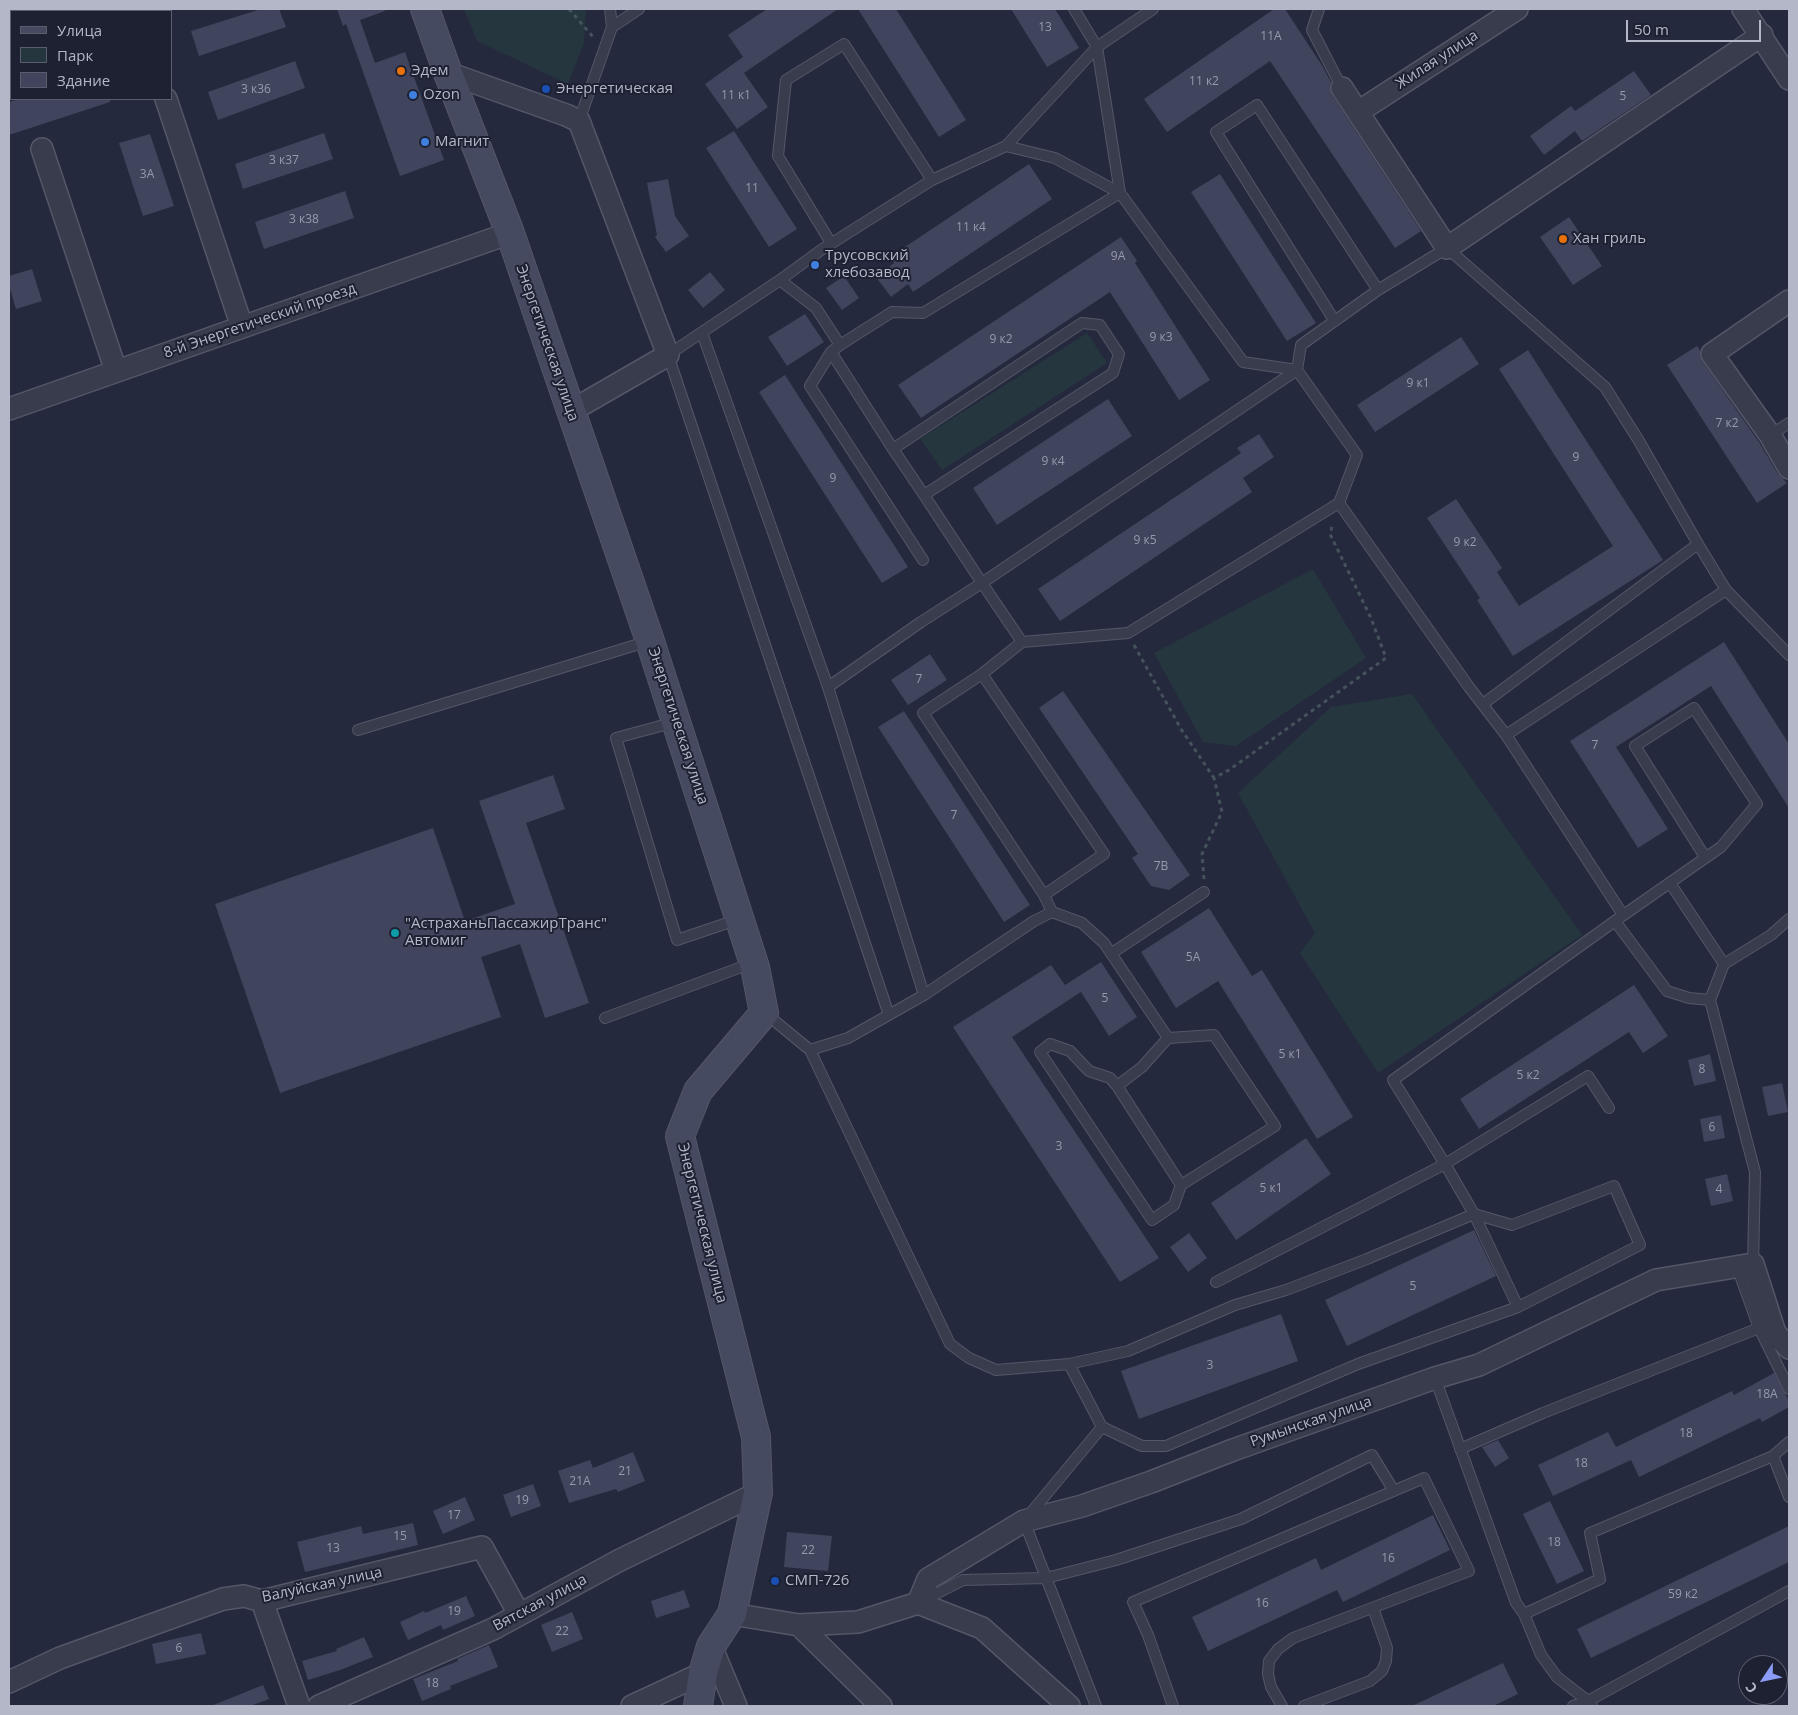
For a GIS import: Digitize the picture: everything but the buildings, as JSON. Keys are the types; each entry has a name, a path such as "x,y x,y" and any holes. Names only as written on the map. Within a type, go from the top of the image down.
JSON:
{"street":[{"name":"Энергетическая улица","path":"425,9 510,233 650,641 753,962 764,1013 698,1091 680,1136 756,1436 758,1493 732,1614"},
{"name":"Жилая улица","path":"1358,112 1517,9"},
{"path":"1743,9 1789,79"},
{"path":"1342,88 1447,248 1762,36"},
{"path":"448,73 579,121 668,355 570,411"},
{"path":"166,100 242,327"},
{"path":"42,149 116,371"},
{"name":"8-й Энергетический проезд","path":"10,404 116,371 510,233"},
{"path":"1788,305 1712,354 1770,435 1789,468"},
{"path":"1745,1266 1776,1333 1789,1348"},
{"name":"Румынская улица","path":"918,1603 928,1579 1024,1521 1082,1506 1435,1378 1480,1365 1656,1280 1745,1266"},
{"name":"Вятская улица","path":"319,1706 493,1629 620,1560 758,1493"},
{"name":"Валуйская улица","path":"9,1682 60,1658 223,1599 244,1596 262,1601 482,1547 519,1614"},
{"path":"262,1601 300,1706"},
{"path":"698,1706 703,1673 711,1646 732,1614 799,1625 858,1622 918,1603 982,1628 1069,1706"},
{"path":"799,1625 881,1706"},
{"path":"711,1646 736,1706"},
{"path":"632,1706 703,1673"}],"lane":[{"path":"579,121 612,27 610,9"},
{"path":"612,27 639,9"},
{"path":"1074,9 1097,46 1120,193"},
{"path":"889,1015 668,355 780,280 831,243 932,180 1006,146 1097,46 1154,9"},
{"path":"1318,9 1312,30 1342,88"},
{"path":"831,243 778,156 786,80 844,44 932,180"},
{"path":"1334,320 1216,132 1257,105 1378,290"},
{"path":"1006,146 1055,158 1120,193 1242,362 1297,370"},
{"path":"923,560 810,386 831,352 892,312 923,313 1120,193"},
{"path":"1168,1038 1104,943 1082,923 1052,912 1044,895 923,713 982,674 1022,642 1128,633 1339,503 1357,455 1297,370 1301,345 1378,290 1447,248 1605,388 1639,441 1726,590 1789,655"},
{"path":"780,280 816,308 840,345"},
{"path":"893,449 1082,323 1100,325 1119,354 1112,374 924,495"},
{"path":"702,333 828,687 924,995"},
{"path":"831,352 893,449 1022,642"},
{"path":"828,687 921,622 982,583 1297,370"},
{"path":"1770,435 1789,423"},
{"path":"1339,503 1506,735 1667,992 1689,998 1710,1000"},
{"path":"1483,704 1698,544"},
{"path":"1506,735 1726,590"},
{"path":"358,730 650,641"},
{"path":"982,674 1104,854 1044,895"},
{"path":"1518,1307 1474,1214 1393,1080 1721,847 1757,804 1694,708 1635,746 1705,857"},
{"path":"676,722 616,738 677,940 739,919"},
{"path":"1670,883 1724,964"},
{"path":"1112,953 1204,892"},
{"path":"810,1050 848,1038 889,1015 924,995 1034,921 1052,912"},
{"path":"1789,919 1771,935 1724,964 1710,1000 1755,1172 1745,1266 1759,1328 1789,1389"},
{"path":"605,1018 753,962"},
{"path":"764,1013 810,1050 950,1344 969,1358 996,1370 1069,1364 1128,1351 1235,1304 1286,1290 1474,1214 1512,1226 1614,1186 1640,1245 1518,1307 1358,1364 1166,1446 1142,1446 1102,1427 1069,1364"},
{"path":"1117,1086 1142,1067 1168,1038 1214,1035 1275,1126 1181,1185 1174,1205 1152,1220 1040,1052 1050,1044 1070,1051 1089,1071 1110,1078 1181,1185"},
{"path":"1216,1282 1445,1164 1588,1076 1609,1108"},
{"path":"1460,1449 1543,1413 1759,1328"},
{"path":"1435,1378 1516,1603 1524,1614 1541,1655 1557,1677 1590,1704"},
{"path":"1096,1706 1024,1521 1102,1427"},
{"path":"1524,1614 1600,1579 1590,1533 1773,1456 1789,1442"},
{"path":"918,1603 963,1580 1046,1578 1116,1560 1241,1519 1372,1455 1394,1491"},
{"path":"1773,1456 1789,1497"},
{"path":"1173,1706 1148,1635 1133,1602 1424,1478 1468,1572 1293,1638 1278,1649 1269,1660 1268,1674 1272,1688 1282,1706"},
{"path":"1573,1706 1590,1704 1789,1590"},
{"path":"1304,1706 1370,1681 1382,1671 1386,1661 1387,1648 1373,1608"}],"path":[{"path":"569,9 594,37 591,46"},
{"path":"1214,778 1229,770 1386,658 1370,618 1330,534 1339,503"},
{"path":"1128,633 1181,729 1214,778 1222,812 1202,854 1204,892"}],"green space":[{"path":"464,9 586,9 584,43 568,84 477,41"},
{"path":"1087,333 1107,363 942,470 920,439"},
{"path":"1313,569 1366,658 1236,746 1203,742 1154,653"},
{"path":"1412,694 1582,935 1378,1073 1300,953 1315,933 1238,793 1331,707"}],"place":[{"name":"Эдем","path":"401,71"},
{"name":"Энергетическая","path":"546,89"},
{"name":"Ozon","path":"413,95"},
{"name":"Магнит","path":"425,142"},
{"name":"Хан гриль","path":"1563,239"},
{"name":"Трусовский хлебозавод","path":"815,265"},
{"name":"\"АстраханьПассажирТранс\" Автомиг","path":"395,933"},
{"name":"СМП-726","path":"775,1581"}]}
